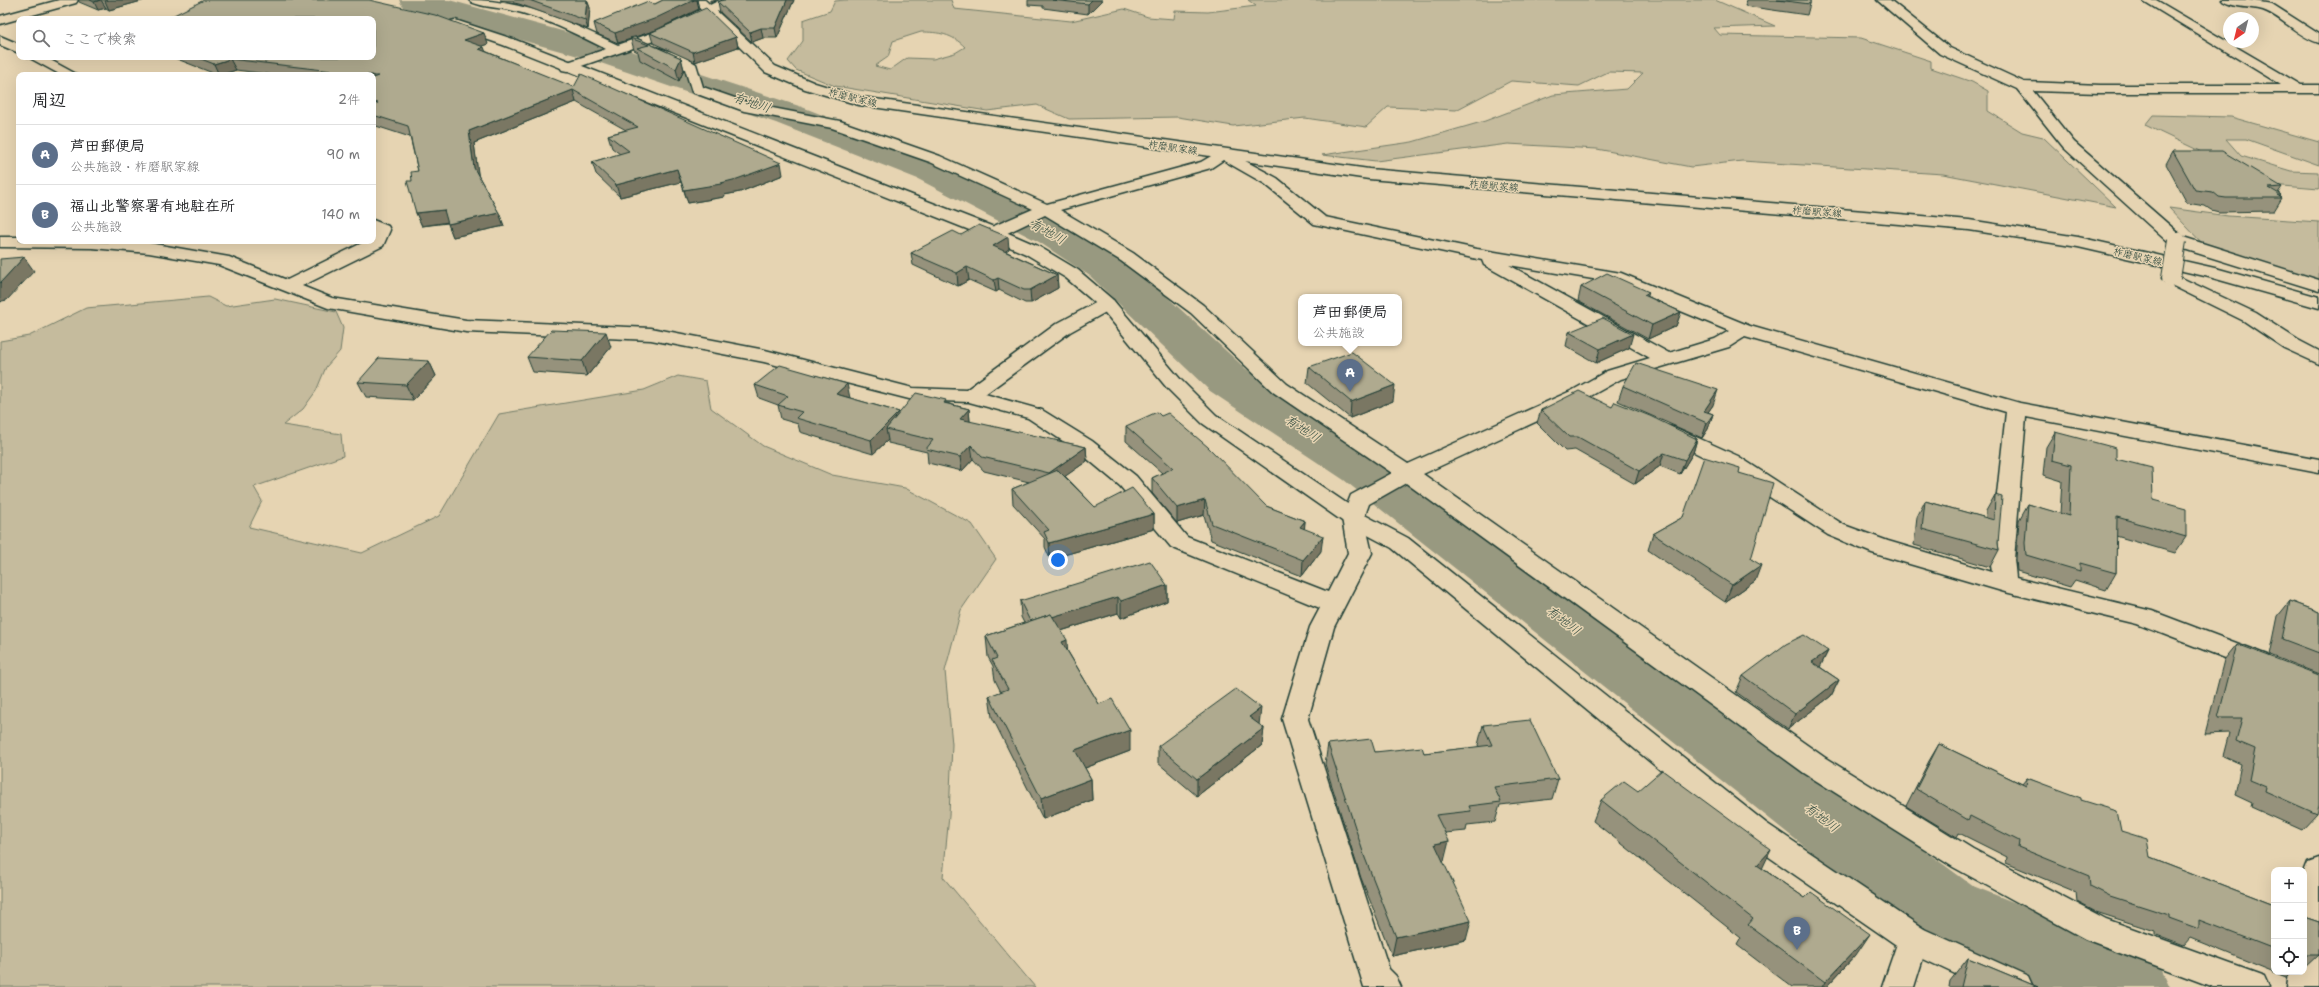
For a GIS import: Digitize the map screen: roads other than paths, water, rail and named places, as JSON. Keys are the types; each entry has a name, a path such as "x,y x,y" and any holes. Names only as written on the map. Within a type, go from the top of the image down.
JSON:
{"street":[{"path":"0,20 72,0"},
{"path":"475,0 514,7 568,26 617,49"},
{"name":"柞磨駅家線","path":"698,0 770,69 810,86 859,101 1369,174 1969,225 2078,242 2213,273 2319,303"},
{"path":"572,65 661,34 724,3 738,0"},
{"path":"1883,0 1945,52 2022,86 2100,90 2319,89"},
{"path":"2148,0 2299,90"},
{"path":"2228,0 2268,7 2295,26 2319,39"},
{"path":"434,19 464,26 572,65 993,233 1032,250 1072,274 1106,304 1174,384 1209,418 1356,509 1756,832 1913,939 2017,987"},
{"path":"0,40 16,48"},
{"path":"638,42 658,53 674,57 691,67 697,89 749,108 842,127 935,158 1046,209 1127,257 1197,309 1280,388 1407,473 1814,765 1963,858 2096,929 2253,987"},
{"path":"41,60 65,72"},
{"path":"2022,86 2069,145 2177,241 2319,286"},
{"path":"993,233 1046,209 1206,165 1224,154 1271,180 1320,221 1476,254 1615,277 1743,330 2017,409 2319,466"},
{"path":"376,227 382,230 376,242"},
{"path":"2177,241 2171,278 2250,317 2291,344 2319,358"},
{"path":"0,242 16,242"},
{"path":"92,244 149,248 223,261 328,303 466,326 651,334 765,356 913,394 970,396 1035,414 1085,446 1128,481 1179,542 1333,604"},
{"path":"287,287 373,244"},
{"path":"1476,254 1666,359"},
{"path":"970,396 1063,328 1106,304"},
{"path":"1356,509 1407,473 1580,394 1614,375 1722,343 1743,330"},
{"path":"1580,394 1602,403"},
{"path":"2005,584 2002,559 2017,409"},
{"path":"1653,424 1730,461 1836,530 1880,547 2005,584 2143,617 2275,668"},
{"path":"1356,509 1360,553 1322,627 1295,720 1376,978 1385,987"},
{"path":"2303,987 2319,871"},
{"path":"1898,987 1913,939"}],"waterway":[{"name":"有地川","path":"414,0 601,52 789,115 932,171 1054,233 1106,266 1228,380 1364,468 1945,911 2128,987"}],"place":[{"name":"芦田郵便局","path":"1350,392"},
{"name":"福山北警察署有地駐在所","path":"1797,950"}]}
